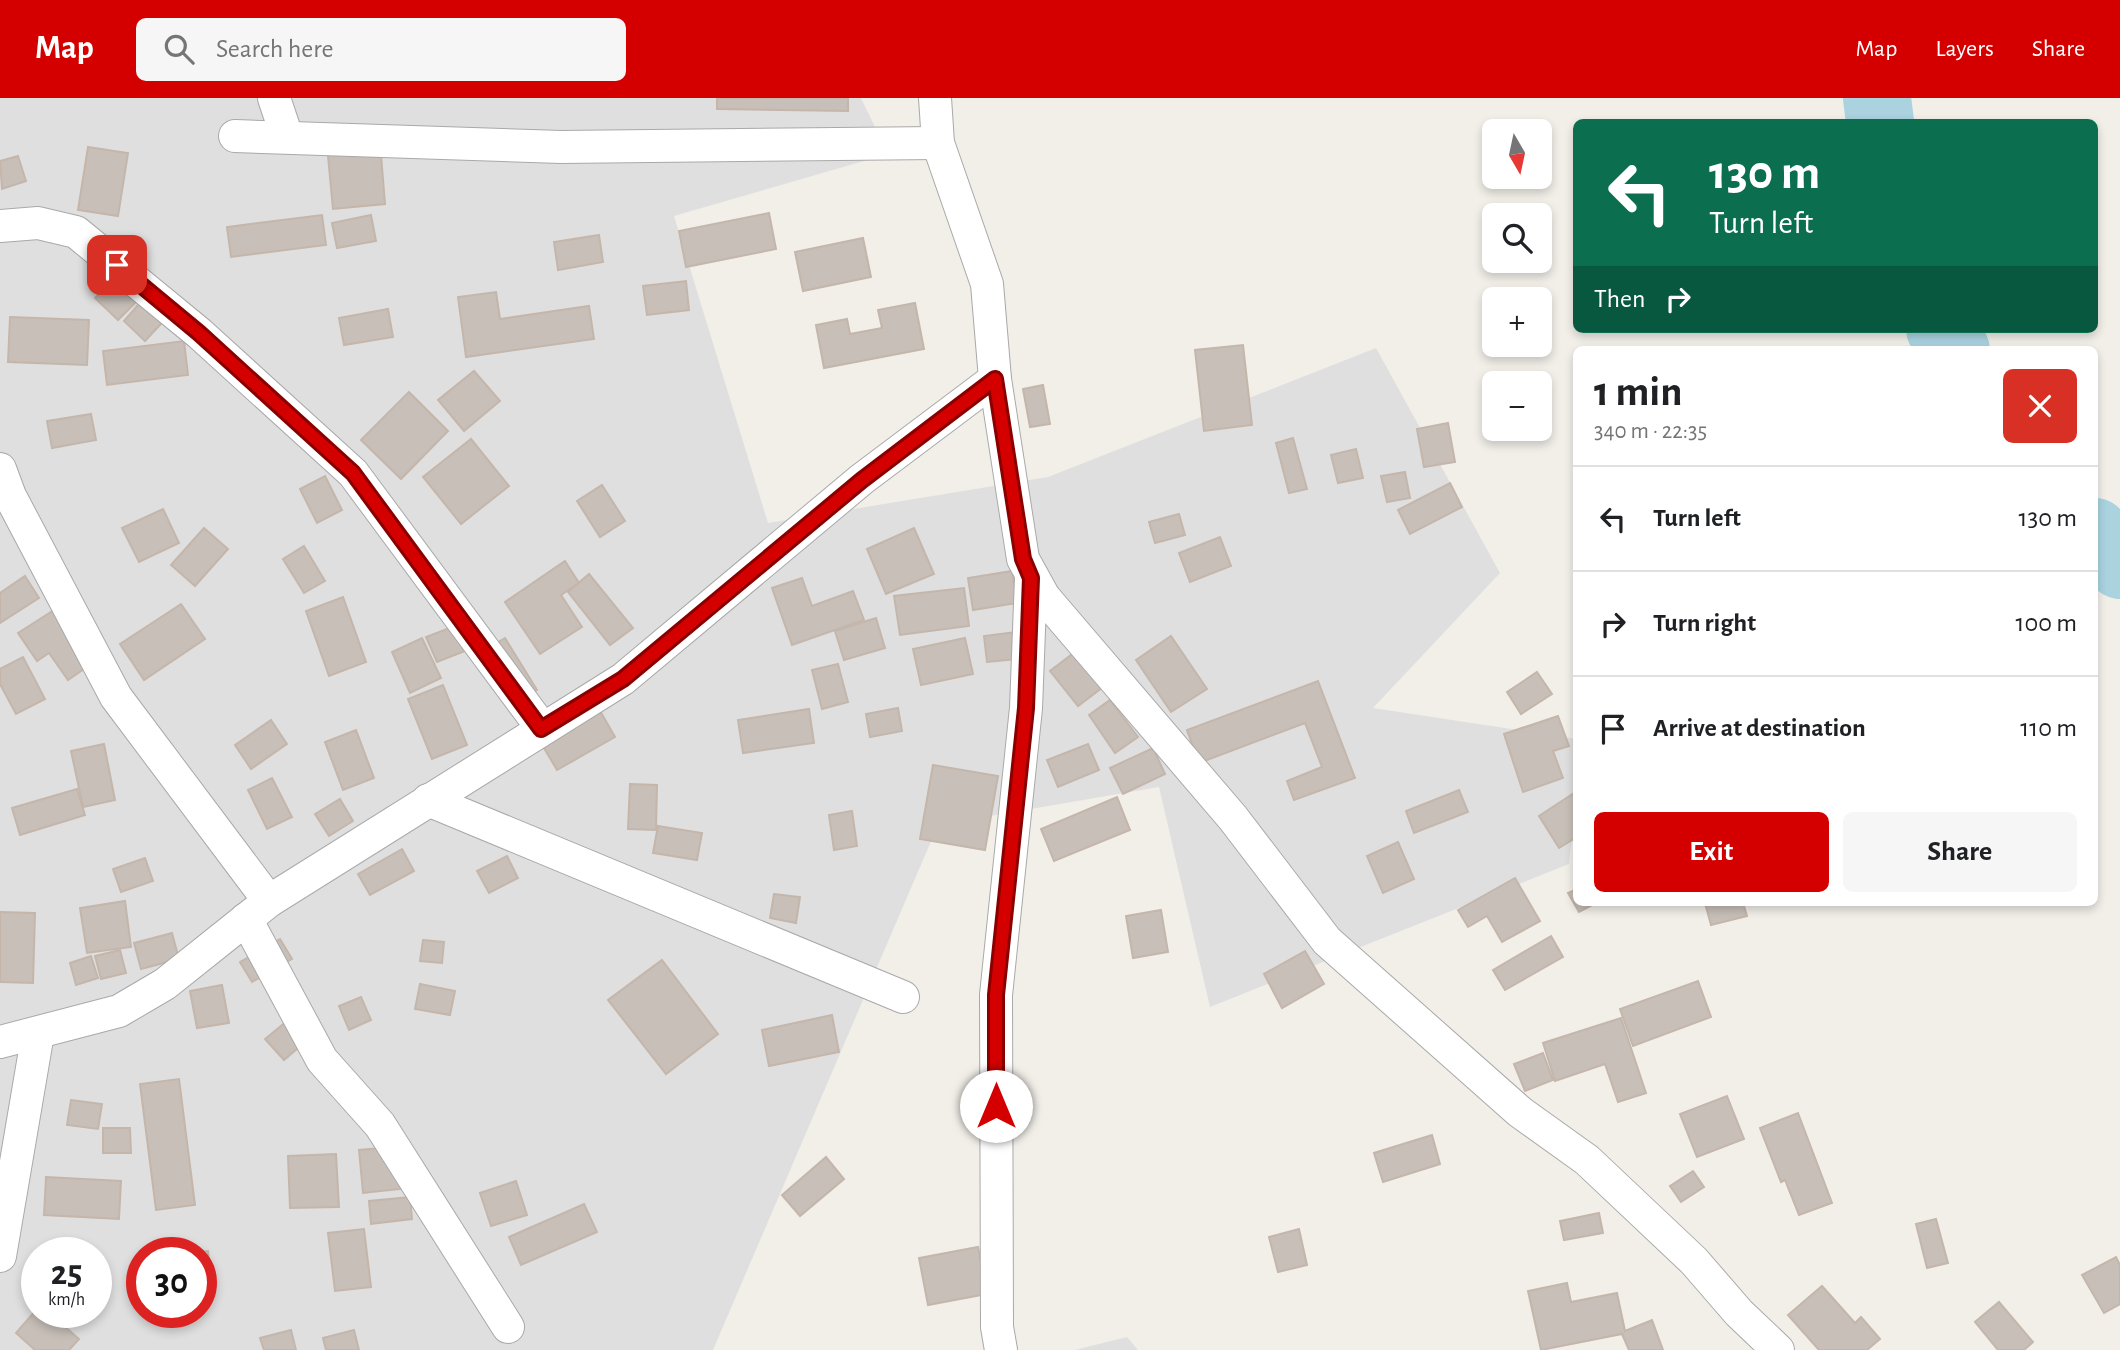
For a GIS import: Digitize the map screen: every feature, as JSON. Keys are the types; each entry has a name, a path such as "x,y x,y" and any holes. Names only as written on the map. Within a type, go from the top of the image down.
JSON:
{"street":[{"path":"274,98 287,136"},
{"path":"935,98 938,143 987,284 995,379 1023,559 1031,578 1044,597 1233,818 1326,941 1520,1112 1587,1160 1694,1261 1739,1313 1778,1350"},
{"path":"235,136 561,146 938,143"},
{"path":"0,226 38,223 76,232 199,333 353,473 541,729"},
{"path":"0,1042 119,1012 165,984 258,910 623,679 862,480 995,379"},
{"path":"0,469 10,496 116,697 258,910 322,1060 380,1125 508,1327"},
{"path":"1001,1350 998,1327 996,995 1026,708 1031,578"},
{"path":"428,800 903,996"},
{"path":"0,1256 38,1032"}],"shaded area":[{"path":"0,98 861,98 888,154 674,216 768,523 1048,477 1376,348 1500,573 1373,708 1573,738 1573,828 1569,864 1210,1007 1159,787 938,825 713,1350 0,1350"},
{"path":"1127,1337 1138,1350 1075,1350"}],"building":[{"path":"717,98 848,98 848,111 717,109"},
{"path":"379,130 385,204 333,209 326,135"},
{"path":"88,147 128,153 118,216 78,210"},
{"path":"18,156 26,181 2,189 0,161"},
{"path":"769,213 776,249 686,267 679,231"},
{"path":"322,215 326,245 231,257 227,227"},
{"path":"371,215 376,241 337,248 332,223"},
{"path":"599,235 603,262 558,270 554,242"},
{"path":"863,238 871,277 803,291 795,252"},
{"path":"122,270 145,293 118,320 95,298"},
{"path":"686,281 689,310 647,315 643,286"},
{"path":"152,289 174,310 145,341 124,321"},
{"path":"496,292 500,319 589,306 594,339 466,357 458,297"},
{"path":"915,303 924,349 824,368 816,325 847,319 850,334 882,328 878,310"},
{"path":"388,309 393,337 344,345 339,318"},
{"path":"10,317 89,320 87,365 8,362"},
{"path":"184,341 188,375 107,385 103,351"},
{"path":"1243,345 1252,425 1204,431 1195,350"},
{"path":"474,371 500,401 464,431 438,400"},
{"path":"1043,385 1050,424 1030,427 1023,389"},
{"path":"409,392 448,431 401,479 361,440"},
{"path":"91,414 96,440 52,448 47,421"},
{"path":"1448,423 1455,462 1424,467 1417,429"},
{"path":"1293,438 1307,489 1289,493 1276,443"},
{"path":"471,439 509,486 461,524 423,477"},
{"path":"1356,449 1363,478 1338,483 1331,455"},
{"path":"1405,472 1410,498 1387,502 1381,476"},
{"path":"325,476 342,510 317,523 300,489"},
{"path":"1450,483 1462,507 1410,534 1398,510"},
{"path":"602,485 625,521 600,537 577,501"},
{"path":"163,509 179,543 139,562 122,528"},
{"path":"1179,514 1185,535 1155,543 1149,522"},
{"path":"204,528 228,549 195,586 171,565"},
{"path":"914,528 934,574 886,594 867,549"},
{"path":"1220,537 1231,566 1190,582 1179,553"},
{"path":"304,546 325,581 304,593 283,559"},
{"path":"565,561 579,583 561,595 582,627 540,654 505,602"},
{"path":"1012,571 1017,603 973,610 968,578"},
{"path":"589,574 633,628 610,645 568,592"},
{"path":"25,576 39,598 0,623 0,593"},
{"path":"802,578 812,606 853,591 864,620 792,645 772,588"},
{"path":"964,588 969,626 900,635 894,596"},
{"path":"343,597 366,662 329,676 306,611"},
{"path":"181,604 205,639 144,680 120,644"},
{"path":"57,608 94,662 68,680 49,653 37,661 18,633"},
{"path":"478,617 488,642 437,662 426,637"},
{"path":"876,618 885,648 844,660 835,631"},
{"path":"1025,631 1028,658 987,662 984,636"},
{"path":"1171,636 1207,689 1171,712 1136,660"},
{"path":"422,638 441,678 410,693 392,652"},
{"path":"505,638 537,690 508,708 476,655"},
{"path":"965,638 973,674 921,685 913,649"},
{"path":"1075,652 1103,687 1078,706 1050,671"},
{"path":"23,657 45,699 16,714 0,684 0,669"},
{"path":"838,664 848,702 822,709 812,670"},
{"path":"1537,672 1552,694 1521,714 1507,692"},
{"path":"1318,681 1355,778 1294,800 1287,781 1322,767 1305,723 1199,763 1187,730"},
{"path":"443,685 467,745 432,759 408,699"},
{"path":"1110,700 1138,737 1115,753 1089,715"},
{"path":"898,708 902,731 870,737 866,714"},
{"path":"599,709 615,737 557,770 541,743"},
{"path":"809,709 814,743 743,753 738,720"},
{"path":"1558,716 1569,746 1553,751 1563,778 1523,792 1504,734"},
{"path":"271,720 287,744 251,769 235,745"},
{"path":"356,730 374,778 343,790 325,742"},
{"path":"104,744 115,800 83,807 71,751"},
{"path":"1088,744 1099,770 1058,787 1047,760"},
{"path":"1153,748 1165,774 1123,794 1110,768"},
{"path":"933,765 998,776 985,850 920,839"},
{"path":"272,778 292,817 267,829 248,790"},
{"path":"630,784 657,785 656,830 628,829"},
{"path":"77,789 85,815 20,835 12,808"},
{"path":"1459,790 1468,812 1414,833 1406,811"},
{"path":"1573,794 1573,839 1559,848 1539,816"},
{"path":"1117,797 1130,830 1054,861 1041,829"},
{"path":"340,799 353,821 329,836 315,814"},
{"path":"852,811 857,846 834,850 829,815"},
{"path":"658,826 702,833 697,860 653,853"},
{"path":"1398,842 1414,879 1383,893 1367,856"},
{"path":"402,849 414,871 370,895 358,874"},
{"path":"507,856 518,878 489,893 477,871"},
{"path":"145,858 153,881 121,892 113,869"},
{"path":"1515,878 1540,921 1502,942 1487,916 1468,927 1458,910"},
{"path":"774,894 800,897 796,923 770,918"},
{"path":"125,901 131,947 87,953 80,908"},
{"path":"1576,906 1590,906 1579,912"},
{"path":"1706,906 1744,906 1747,916 1711,925"},
{"path":"1161,910 1168,952 1133,958 1126,916"},
{"path":"0,912 35,913 33,983 0,982"},
{"path":"172,933 179,959 141,969 134,943"},
{"path":"1551,936 1563,957 1505,990 1493,970"},
{"path":"280,939 292,959 252,982 240,962"},
{"path":"423,940 444,942 442,963 420,961"},
{"path":"120,950 126,973 101,979 95,956"},
{"path":"1305,951 1324,984 1282,1008 1264,974"},
{"path":"91,956 98,978 76,985 70,963"},
{"path":"662,960 718,1034 666,1074 608,1000"},
{"path":"1698,981 1711,1017 1633,1046 1620,1009"},
{"path":"420,984 455,991 450,1015 415,1009"},
{"path":"222,985 229,1023 197,1028 190,991"},
{"path":"361,997 371,1020 349,1030 339,1006"},
{"path":"832,1015 839,1052 769,1066 762,1030"},
{"path":"293,1016 311,1037 284,1060 265,1039"},
{"path":"1621,1018 1646,1093 1618,1102 1605,1064 1555,1081 1543,1043"},
{"path":"1543,1053 1553,1080 1525,1091 1514,1064"},
{"path":"179,1079 195,1205 156,1210 140,1084"},
{"path":"1727,1096 1744,1139 1697,1157 1680,1114"},
{"path":"71,1100 102,1104 98,1129 67,1125"},
{"path":"1798,1113 1832,1203 1799,1215 1785,1180 1781,1182 1760,1128"},
{"path":"103,1128 130,1128 131,1153 103,1153"},
{"path":"1432,1135 1440,1164 1383,1182 1374,1153"},
{"path":"392,1147 419,1187 363,1193 359,1150"},
{"path":"336,1154 339,1207 290,1208 288,1156"},
{"path":"826,1157 844,1179 800,1216 782,1195"},
{"path":"1693,1171 1704,1187 1681,1202 1670,1186"},
{"path":"46,1177 121,1181 119,1219 44,1215"},
{"path":"516,1181 527,1215 491,1226 480,1193"},
{"path":"410,1197 412,1219 371,1224 369,1201"},
{"path":"584,1204 597,1232 521,1265 509,1237"},
{"path":"1599,1213 1603,1233 1564,1240 1560,1221"},
{"path":"1936,1219 1948,1263 1927,1268 1916,1224"},
{"path":"364,1229 371,1287 335,1291 328,1233"},
{"path":"1299,1229 1307,1265 1278,1272 1269,1237"},
{"path":"978,1247 987,1294 928,1305 919,1258"},
{"path":"2116,1257 2120,1265 2120,1304 2104,1313 2082,1275"},
{"path":"1567,1283 1571,1302 1617,1293 1625,1331 1652,1320 1663,1350 1629,1350 1622,1334 1541,1350 1528,1291"},
{"path":"1822,1286 1855,1323 1861,1317 1880,1339 1867,1350 1819,1350 1788,1315"},
{"path":"1999,1302 2033,1342 2024,1350 1998,1350 1975,1322"},
{"path":"21,1327 66,1328 79,1339 69,1350 35,1350 16,1333"},
{"path":"291,1330 296,1350 264,1350 260,1338"},
{"path":"354,1330 359,1350 326,1350 323,1338"}],"waterway":[{"path":"1877,98 1880,119"},
{"path":"1943,333 1953,346"},
{"path":"2098,536 2120,565"}],"route":[{"path":"117,265 199,333 353,473 541,729 623,679 862,480 995,379 1023,559 1031,578 1026,708 996,995 996,1106"}]}
